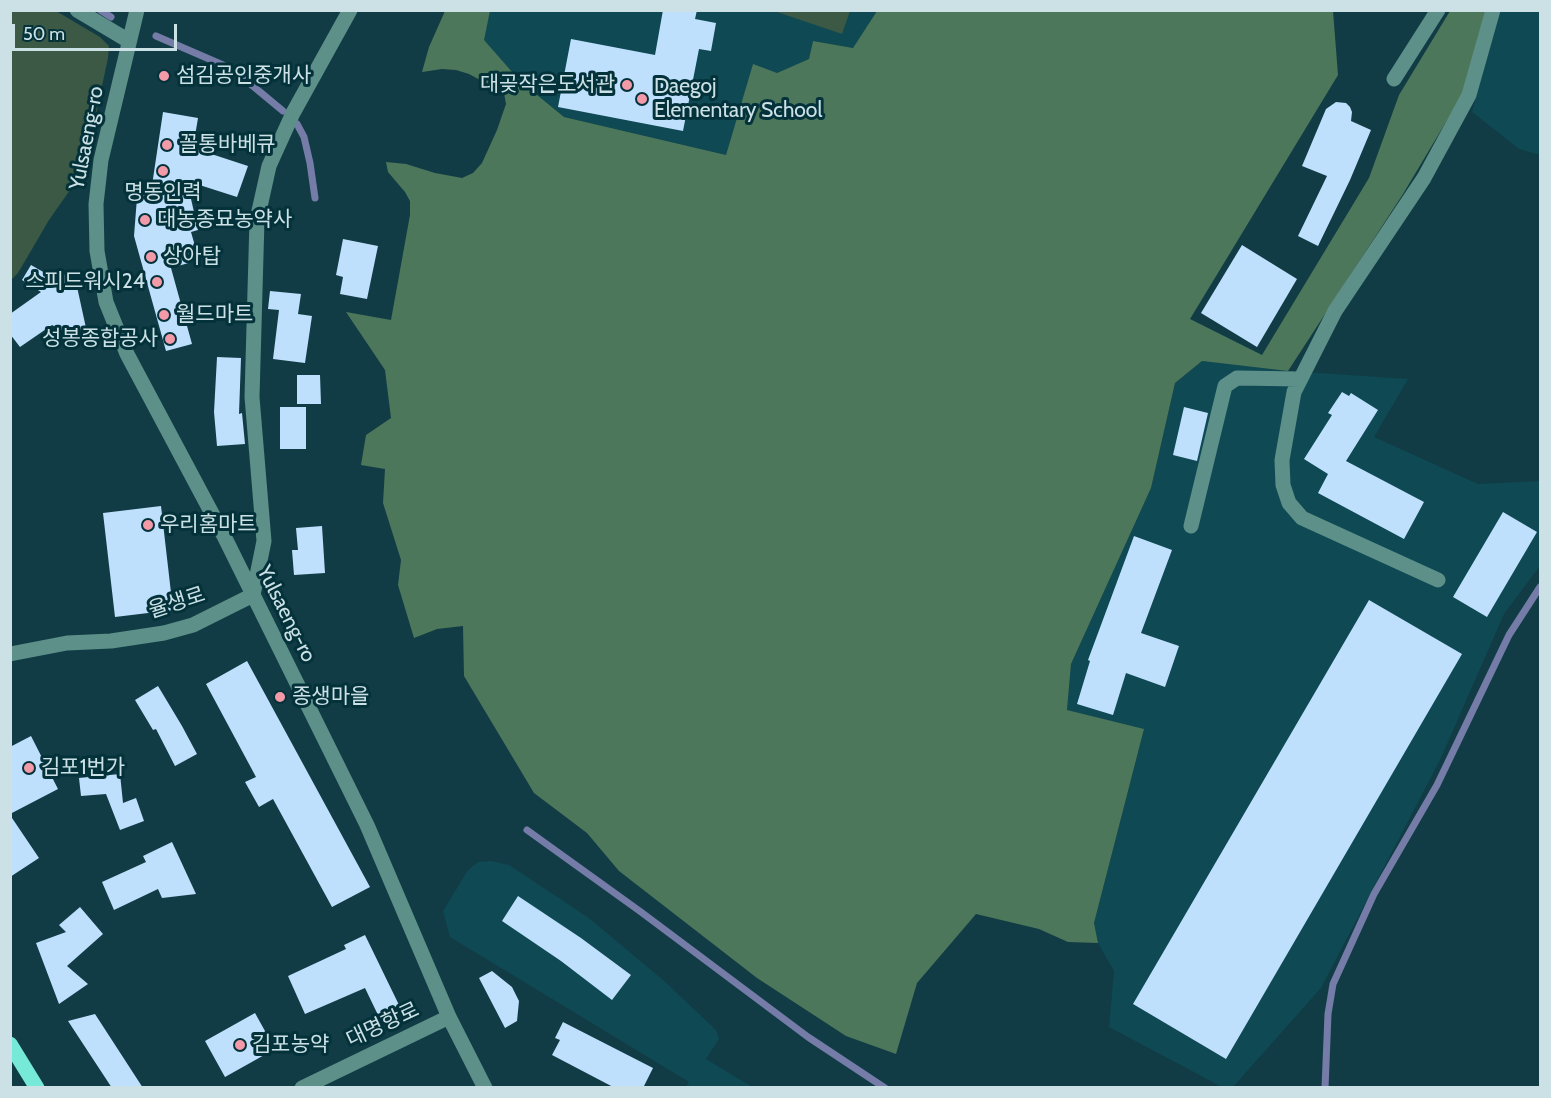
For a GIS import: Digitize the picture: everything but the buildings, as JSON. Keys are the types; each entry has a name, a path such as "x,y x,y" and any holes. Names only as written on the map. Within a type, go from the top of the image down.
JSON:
{"main road":[{"path":"10,1044 37,1088"}],"street":[{"path":"77,10 129,41"},
{"name":"Yulsaeng-ro","path":"137,10 101,160 96,204 97,251 106,302 127,354 224,536 367,825 449,1017 485,1088"},
{"path":"253,595 264,541 252,397 257,220 269,166 293,113 350,10"},
{"path":"1394,79 1438,10"},
{"path":"1438,580 1302,518 1289,503 1284,485 1282,460 1294,392 1335,311 1424,178 1469,95 1493,10"},
{"path":"1191,526 1225,386 1237,378 1300,380"},
{"name":"율생로","path":"10,654 67,643 111,641 164,633 193,624 253,595"},
{"name":"대명항로","path":"302,1088 449,1017"}],"shaded area":[{"name":"Daegoj Elementary School","path":"490,11 877,11 853,48 813,41 809,59 777,73 753,65 726,155 564,117 520,81 483,40"},
{"path":"1500,11 1540,11 1540,155 1519,149 1472,112"},
{"path":"1202,361 1288,371 1408,379 1374,437 1478,484 1540,481 1540,566 1504,614 1440,760 1321,988 1233,1087 1222,1087 1109,1027 1114,971 1098,943 1094,923 1144,730 1067,710 1071,664 1151,488 1175,383"},
{"path":"491,861 509,865 590,919 663,980 716,1030 719,1039 706,1059 752,1087 686,1087 689,1082 450,937 443,911 468,870 478,862"}],"green space":[{"path":"11,10 56,11 100,37 109,46 82,173 49,220 18,273 11,280"},
{"path":"445,11 490,11 484,40 520,81 564,117 726,155 753,64 777,73 809,59 813,41 853,48 877,11 1333,11 1338,75 1190,319 1262,355 1369,178 1399,95 1450,11 1487,11 1465,90 1403,194 1288,371 1202,361 1175,383 1151,488 1071,664 1067,710 1144,729 1094,923 1098,943 1068,942 1039,929 976,914 917,983 896,1054 846,1036 757,978 619,871 587,833 534,793 464,676 463,626 437,629 414,638 398,585 401,560 383,503 385,469 361,465 366,435 391,418 385,370 346,312 391,320 410,215 410,201 388,172 386,162 406,164 462,178 473,173 482,163 506,104 504,93 469,74 442,69 422,72 429,47"},
{"path":"774,11 850,11 842,34"}],"waterway":[{"path":"100,10 111,17"},
{"path":"156,36 223,65 242,77 283,111"},
{"path":"297,124 304,137 315,198"},
{"path":"1325,1088 1328,1014 1333,984 1374,894 1437,785 1509,635 1540,587"},
{"path":"527,830 808,1037 885,1088"}],"place":[{"name":"섬김공인중개사","path":"164,76"},
{"name":"대곶작은도서관","path":"627,85"},
{"name":"Daegoj Elementary School","path":"642,99"},
{"name":"꼴통바베큐","path":"167,145"},
{"name":"명동인력","path":"163,171"},
{"name":"대농종묘농약사","path":"145,220"},
{"name":"상아탑","path":"151,257"},
{"name":"스피드워시24","path":"157,282"},
{"name":"월드마트","path":"164,315"},
{"name":"성봉종합공사","path":"170,339"},
{"name":"우리홈마트","path":"148,525"},
{"name":"종생마을","path":"280,697"},
{"name":"김포1번가","path":"29,768"},
{"name":"김포농약","path":"240,1045"}]}
